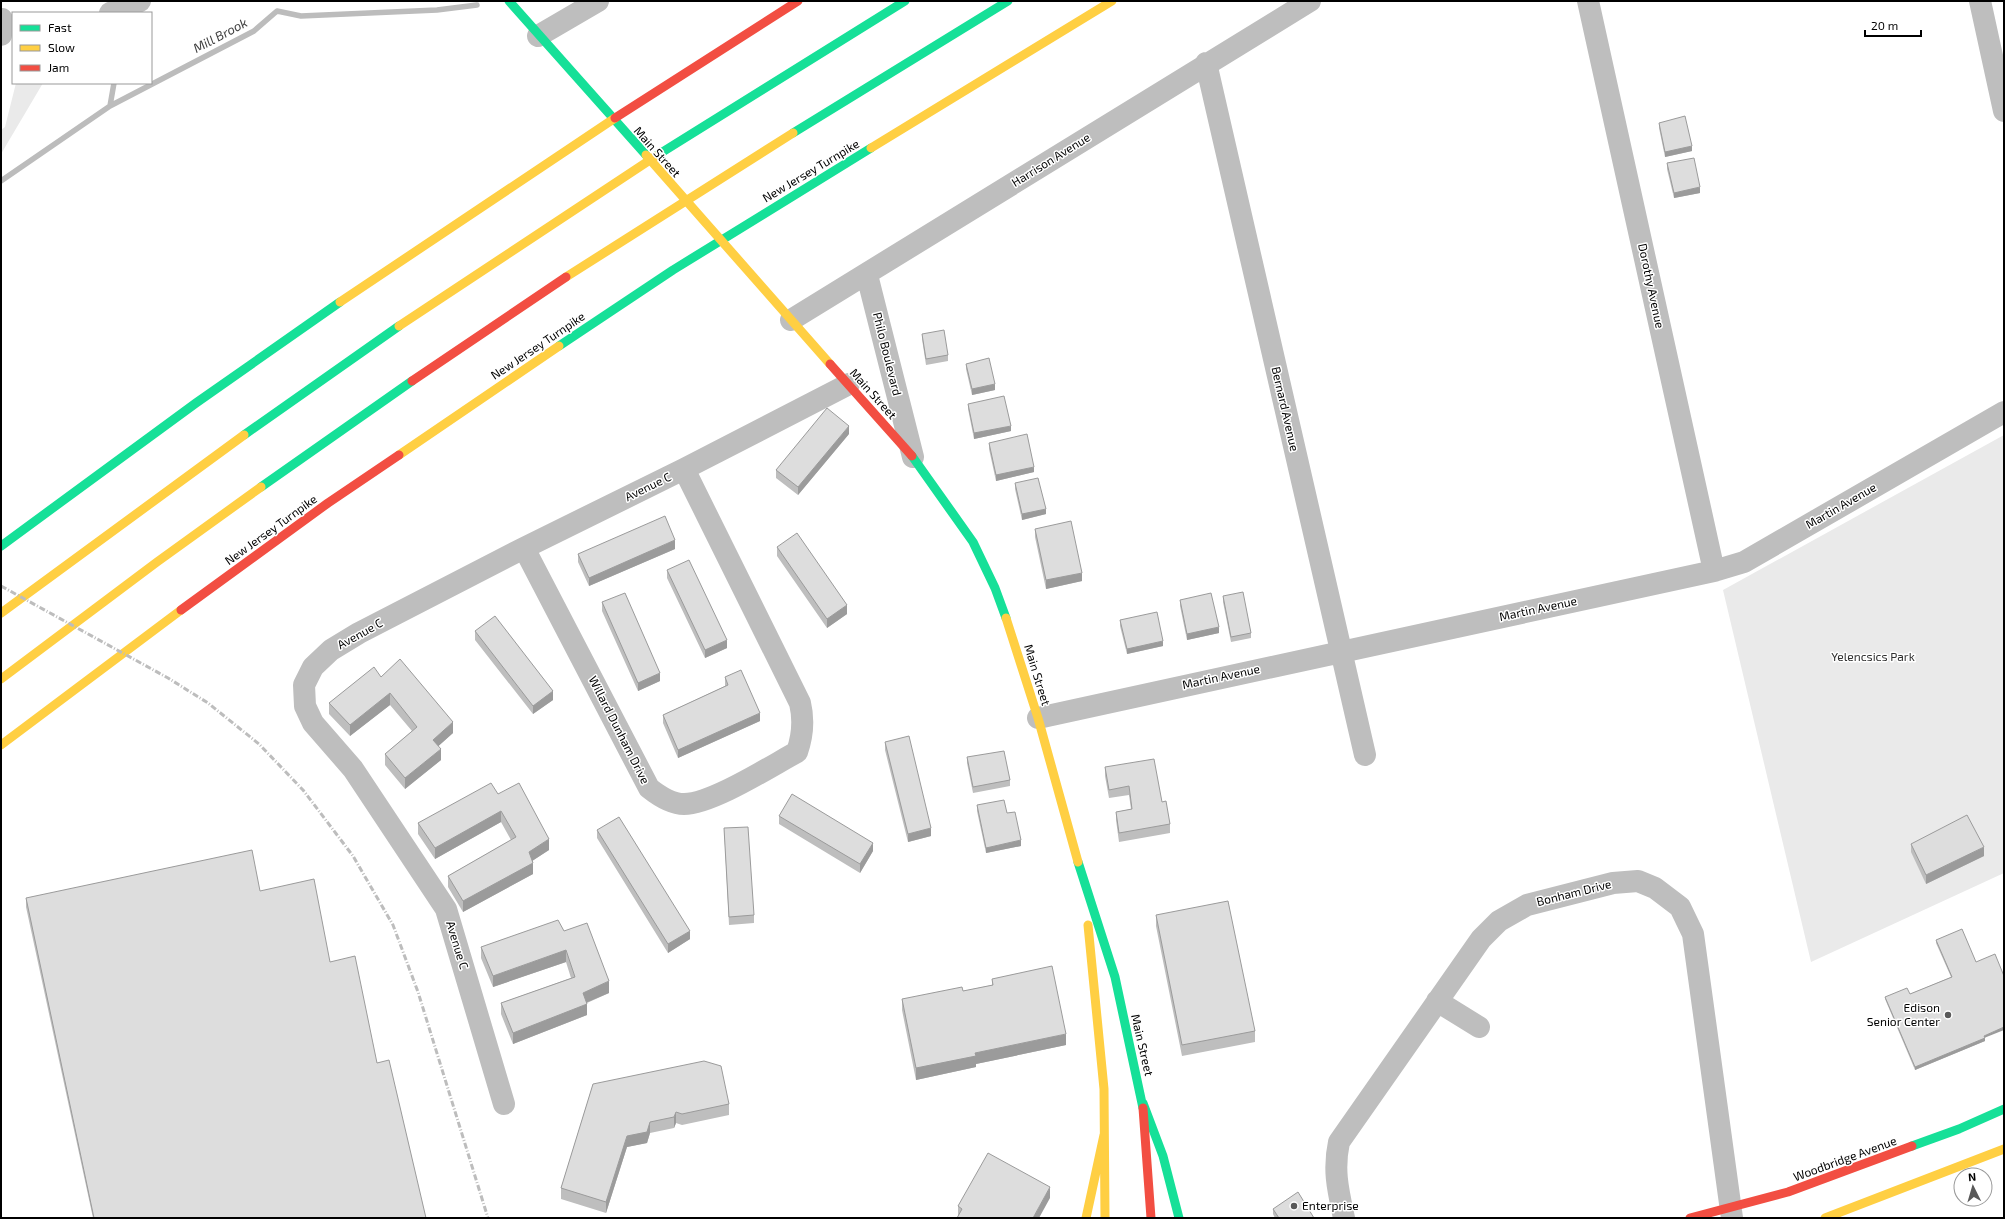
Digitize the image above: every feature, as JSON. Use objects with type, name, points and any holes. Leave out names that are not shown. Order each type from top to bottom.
[{"type":"main road","name":"Main Street","points":[[509,1],[538,36],[913,457],[946,502],[976,548],[995,588],[1008,624],[1038,718],[1084,882],[1115,976],[1143,1103],[1151,1218]]},
{"type":"main road","points":[[1,546],[206,395],[375,277],[658,90],[798,1]]},
{"type":"main road","points":[[1,613],[73,558],[234,442],[412,317],[603,190],[906,1]]},
{"type":"main road","points":[[1,679],[122,587],[277,475],[444,360],[638,230],[1008,1]]},
{"type":"main road","name":"New Jersey Turnpike","points":[[1,745],[71,691],[328,503],[673,270],[1112,1]]},
{"type":"main road","name":"Main Street","points":[[1084,882],[1104,1089],[1105,1218]]},
{"type":"main road","points":[[1143,1103],[1163,1156],[1179,1218]]},
{"type":"main road","name":"Woodbridge Avenue","points":[[1690,1218],[1731,1212],[1959,1129],[2004,1109]]},
{"type":"main road","points":[[1086,1218],[1104,1135]]},
{"type":"main road","points":[[1825,1218],[2004,1149]]},
{"type":"street","points":[[112,12],[140,1]]},
{"type":"street","points":[[538,36],[598,1]]},
{"type":"street","name":"Harrison Avenue","points":[[791,320],[867,275],[1206,63],[1310,1]]},
{"type":"street","name":"Dorothy Avenue","points":[[1588,1],[1714,571]]},
{"type":"street","points":[[1980,1],[2004,111]]},
{"type":"street","name":"Bernard Avenue","points":[[1206,63],[1365,755]]},
{"type":"street","name":"Philo Boulevard","points":[[867,275],[913,457]]},
{"type":"street","name":"Avenue C","points":[[504,1104],[446,909],[353,769],[313,723],[305,706],[304,685],[313,667],[331,650],[358,634],[524,548],[684,469],[849,384]]},
{"type":"street","name":"Martin Avenue","points":[[1038,718],[1340,651],[1714,571],[1744,562],[2004,412]]},
{"type":"street","name":"Willard Dunham Drive","points":[[524,548],[649,788],[664,800],[684,804],[707,800],[797,752],[802,739],[803,715],[800,703],[684,469]]},
{"type":"street","name":"Bonham Drive","points":[[1344,1218],[1335,1176],[1335,1160],[1338,1142],[1481,939],[1499,921],[1527,905],[1613,883],[1638,881],[1655,888],[1680,908],[1693,934],[1731,1212]]},
{"type":"street","points":[[1437,1001],[1479,1027]]},
{"type":"green space","points":[[16,84],[42,84],[1,154],[1,130],[5,127]]},
{"type":"green space","name":"Yelencsics Park","points":[[2004,435],[2004,873],[1811,962],[1723,590]]},
{"type":"building","points":[[1685,116],[1692,146],[1665,152],[1659,123]]},
{"type":"building","points":[[1694,158],[1700,187],[1674,193],[1667,163]]},
{"type":"building","points":[[944,330],[948,355],[926,359],[922,334]]},
{"type":"building","points":[[989,358],[995,384],[972,389],[966,364]]},
{"type":"building","points":[[1004,396],[1011,426],[974,433],[968,404]]},
{"type":"building","points":[[827,408],[849,426],[798,487],[776,470]]},
{"type":"building","points":[[1027,434],[1034,467],[996,475],[989,443]]},
{"type":"building","points":[[1038,478],[1046,509],[1022,514],[1015,483]]},
{"type":"building","points":[[665,516],[675,540],[589,578],[578,554]]},
{"type":"building","points":[[1071,521],[1082,573],[1046,580],[1035,529]]},
{"type":"building","points":[[797,533],[847,605],[827,619],[777,547]]},
{"type":"building","points":[[689,560],[727,640],[705,650],[667,570]]},
{"type":"building","points":[[1243,592],[1251,633],[1231,637],[1223,596]]},
{"type":"building","points":[[625,593],[660,673],[638,683],[602,602]]},
{"type":"building","points":[[1211,593],[1219,627],[1187,634],[1180,600]]},
{"type":"building","points":[[1157,612],[1163,641],[1127,649],[1120,620]]},
{"type":"building","points":[[495,616],[553,691],[533,706],[475,631]]},
{"type":"building","points":[[400,659],[453,722],[433,740],[441,749],[405,778],[385,754],[417,727],[390,693],[350,725],[329,703],[374,667],[381,677]]},
{"type":"building","points":[[741,670],[760,713],[678,750],[663,715],[728,685],[725,677]]},
{"type":"building","points":[[909,736],[931,828],[908,834],[885,742]]},
{"type":"building","points":[[1004,751],[1010,780],[973,787],[967,757]]},
{"type":"building","points":[[1154,759],[1162,802],[1166,801],[1170,824],[1119,833],[1116,812],[1132,809],[1129,786],[1109,790],[1105,767]]},
{"type":"building","points":[[491,783],[498,794],[519,783],[549,839],[529,852],[533,863],[463,901],[448,876],[516,837],[501,811],[435,848],[418,823]]},
{"type":"building","points":[[792,794],[873,843],[860,864],[779,816]]},
{"type":"building","points":[[1004,800],[1007,813],[1015,812],[1021,840],[986,848],[977,805]]},
{"type":"building","points":[[1967,815],[1984,847],[1926,875],[1911,844]]},
{"type":"building","points":[[619,817],[690,931],[668,944],[597,830]]},
{"type":"building","points":[[748,827],[754,915],[729,917],[724,828]]},
{"type":"building","points":[[252,850],[260,891],[314,879],[330,962],[355,956],[377,1063],[389,1060],[426,1218],[94,1218],[26,898]]},
{"type":"building","points":[[1228,901],[1255,1031],[1182,1045],[1156,915]]},
{"type":"building","points":[[558,920],[564,931],[587,923],[609,981],[583,993],[587,1004],[513,1033],[501,1003],[575,977],[566,950],[493,976],[481,947]]},
{"type":"building","name":"Edison Senior Center","points":[[1962,929],[1976,962],[1995,954],[2004,976],[2004,1027],[1984,1036],[1985,1038],[1915,1067],[1885,997],[1907,988],[1910,994],[1952,977],[1936,940]]},
{"type":"building","points":[[1052,966],[1066,1034],[975,1053],[976,1056],[916,1068],[902,999],[962,987],[963,991],[993,985],[992,979]]},
{"type":"building","points":[[704,1061],[721,1066],[729,1104],[682,1114],[676,1112],[674,1117],[650,1122],[647,1132],[627,1136],[606,1202],[561,1188],[593,1084]]},
{"type":"building","points":[[988,1153],[1050,1187],[1033,1218],[957,1218],[962,1209],[958,1206]]},
{"type":"building","name":"Enterprise","points":[[1298,1192],[1314,1218],[1279,1218],[1273,1209]]},
{"type":"waterway","name":"Mill Brook","points":[[1,181],[110,106],[254,31],[277,11],[301,16],[437,10],[477,5]]},
{"type":"waterway","points":[[110,106],[114,84]]},
{"type":"railway","points":[[1,586],[168,678],[208,703],[259,744],[303,790],[353,856],[393,925],[418,992],[488,1218]]},
{"type":"traffic: fast","points":[[509,1],[646,155]]},
{"type":"traffic: fast","points":[[656,156],[905,1]]},
{"type":"traffic: fast","points":[[793,133],[1008,1]]},
{"type":"traffic: fast","points":[[559,346],[673,270],[871,148]]},
{"type":"traffic: fast","points":[[1,546],[196,403],[340,302]]},
{"type":"traffic: fast","points":[[244,435],[399,326]]},
{"type":"traffic: fast","points":[[261,487],[412,381]]},
{"type":"traffic: fast","points":[[912,456],[973,542],[995,588],[1006,618]]},
{"type":"traffic: fast","points":[[1078,862],[1115,977],[1143,1108]]},
{"type":"traffic: fast","points":[[1143,1103],[1163,1156],[1179,1218]]},
{"type":"traffic: fast","points":[[1912,1146],[1959,1129],[2004,1109]]},
{"type":"traffic: slow","points":[[871,148],[1112,1]]},
{"type":"traffic: slow","points":[[340,302],[615,118]]},
{"type":"traffic: slow","points":[[566,277],[793,133]]},
{"type":"traffic: slow","points":[[646,155],[830,364]]},
{"type":"traffic: slow","points":[[399,326],[656,156]]},
{"type":"traffic: slow","points":[[399,455],[559,346]]},
{"type":"traffic: slow","points":[[1,613],[244,435]]},
{"type":"traffic: slow","points":[[1,679],[157,562],[261,487]]},
{"type":"traffic: slow","points":[[1,745],[181,610]]},
{"type":"traffic: slow","points":[[1006,618],[1038,718],[1078,862]]},
{"type":"traffic: slow","points":[[1088,925],[1104,1089],[1105,1218]]},
{"type":"traffic: slow","points":[[1086,1218],[1104,1135]]},
{"type":"traffic: slow","points":[[1825,1218],[2004,1149]]},
{"type":"traffic: jam","points":[[615,118],[798,1]]},
{"type":"traffic: jam","points":[[412,381],[566,277]]},
{"type":"traffic: jam","points":[[830,364],[912,456]]},
{"type":"traffic: jam","points":[[181,610],[328,503],[399,455]]},
{"type":"traffic: jam","points":[[1143,1108],[1151,1218]]},
{"type":"traffic: jam","points":[[1690,1218],[1788,1192],[1912,1146]]},
{"type":"place","name":"Edison Senior Center","points":[[1948,1015]]},
{"type":"place","name":"Enterprise","points":[[1294,1206]]}]
